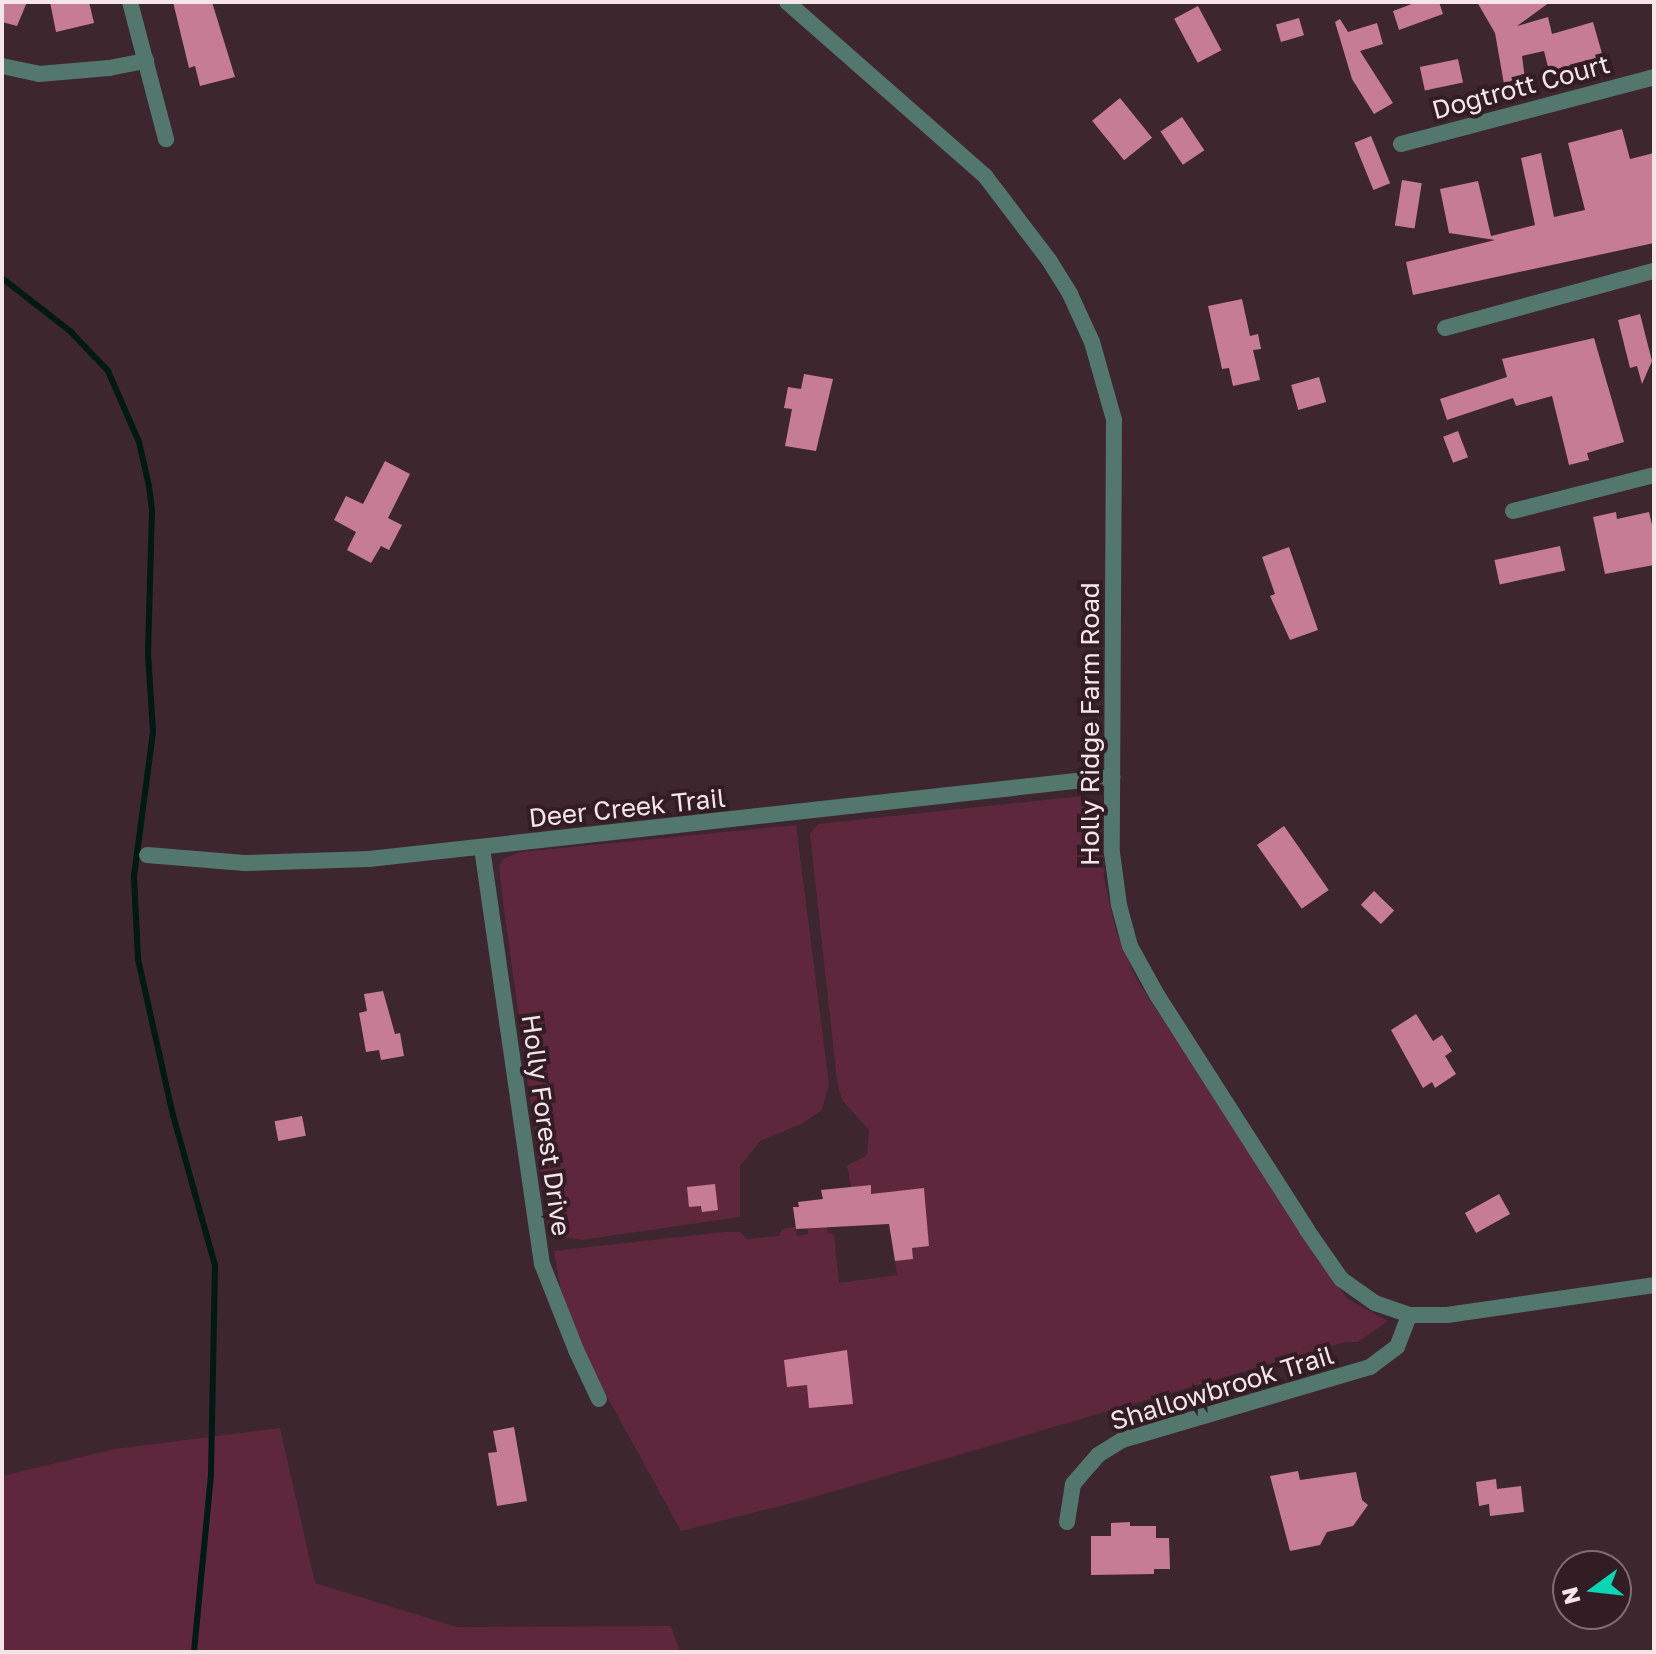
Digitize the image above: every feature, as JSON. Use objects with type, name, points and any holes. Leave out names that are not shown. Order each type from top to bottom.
[{"type":"street","points":[[130,2],[166,139]]},
{"type":"street","name":"Holly Ridge Farm Road","points":[[787,2],[985,176],[1046,256],[1070,294],[1092,342],[1114,420],[1112,853],[1119,905],[1130,946],[1157,995],[1341,1279],[1375,1303],[1409,1315],[1447,1315],[1654,1285]]},
{"type":"street","points":[[2,66],[39,74],[109,68],[146,61]]},
{"type":"street","name":"Dogtrott Court","points":[[1401,144],[1654,77]]},
{"type":"street","points":[[1445,328],[1654,271]]},
{"type":"street","points":[[1513,511],[1654,475]]},
{"type":"street","name":"Deer Creek Trail","points":[[147,855],[245,863],[369,859],[1112,777]]},
{"type":"street","name":"Holly Forest Drive","points":[[482,848],[542,1264],[599,1399]]},
{"type":"street","name":"Shallowbrook Trail","points":[[1067,1522],[1073,1484],[1083,1468],[1110,1447],[1122,1440],[1370,1367],[1397,1347],[1409,1315]]},
{"type":"shaded area","points":[[1083,796],[1095,804],[1101,818],[1104,879],[1116,931],[1136,978],[1321,1264],[1348,1299],[1388,1321],[1358,1342],[1345,1342],[800,1501],[681,1531],[604,1391],[564,1309],[554,1251],[724,1232],[740,1232],[747,1239],[779,1236],[782,1229],[795,1227],[797,1236],[808,1234],[807,1226],[827,1224],[828,1233],[834,1235],[839,1283],[897,1275],[895,1261],[912,1248],[929,1246],[922,1218],[927,1217],[924,1189],[887,1192],[872,1199],[870,1185],[851,1187],[847,1166],[867,1155],[869,1130],[842,1100],[837,1081],[810,834],[818,824]]},
{"type":"shaded area","points":[[796,825],[829,1084],[822,1110],[801,1124],[760,1141],[740,1166],[740,1217],[581,1240],[552,1235],[548,1227],[504,909],[499,866],[503,859],[521,852]]},
{"type":"shaded area","points":[[280,1428],[315,1583],[457,1627],[671,1626],[680,1652],[2,1652],[2,1476],[115,1449]]},
{"type":"building","points":[[2,2],[27,2],[17,26],[2,22]]},
{"type":"building","points":[[50,2],[89,2],[94,23],[56,32]]},
{"type":"building","points":[[173,2],[212,2],[235,77],[200,86],[195,66],[189,68]]},
{"type":"building","points":[[1417,2],[1439,2],[1443,14],[1399,30],[1393,11]]},
{"type":"building","points":[[1477,2],[1550,2],[1517,26],[1548,17],[1552,34],[1593,22],[1603,57],[1549,71],[1544,51],[1522,56],[1525,79],[1504,84],[1495,33]]},
{"type":"building","points":[[1198,6],[1221,50],[1198,63],[1174,19]]},
{"type":"building","points":[[1299,18],[1304,35],[1281,42],[1276,25]]},
{"type":"building","points":[[1340,19],[1348,32],[1377,23],[1383,44],[1360,51],[1393,103],[1374,114],[1352,79],[1335,22]]},
{"type":"building","points":[[1458,59],[1463,82],[1425,91],[1420,67]]},
{"type":"building","points":[[1120,98],[1152,138],[1124,160],[1092,121]]},
{"type":"building","points":[[1182,117],[1204,150],[1183,165],[1160,132]]},
{"type":"building","points":[[1622,129],[1630,159],[1654,153],[1654,243],[1413,295],[1406,262],[1495,240],[1449,233],[1440,189],[1478,181],[1491,236],[1535,225],[1521,158],[1541,153],[1554,217],[1585,210],[1568,143]]},
{"type":"building","points":[[1371,136],[1390,183],[1373,190],[1354,143]]},
{"type":"building","points":[[1402,180],[1422,183],[1415,229],[1395,225]]},
{"type":"building","points":[[1242,299],[1250,336],[1258,334],[1261,349],[1253,350],[1260,380],[1233,386],[1229,368],[1222,369],[1208,306]]},
{"type":"building","points":[[1640,314],[1652,361],[1642,384],[1637,366],[1630,368],[1618,320]]},
{"type":"building","points":[[1594,338],[1624,442],[1587,453],[1589,460],[1569,465],[1552,396],[1516,406],[1513,398],[1447,420],[1440,399],[1507,377],[1502,359]]},
{"type":"building","points":[[804,374],[833,379],[816,451],[785,446],[792,409],[784,408],[788,387],[801,389]]},
{"type":"building","points":[[1319,377],[1326,402],[1298,410],[1291,385]]},
{"type":"building","points":[[1458,431],[1468,457],[1453,463],[1443,437]]},
{"type":"building","points":[[385,461],[410,474],[388,518],[402,525],[389,550],[381,546],[371,563],[347,550],[356,532],[334,520],[346,496],[363,504]]},
{"type":"building","points":[[1616,512],[1617,519],[1649,512],[1654,533],[1654,565],[1605,574],[1593,517]]},
{"type":"building","points":[[1560,546],[1565,570],[1500,584],[1494,560]]},
{"type":"building","points":[[1289,547],[1318,630],[1290,640],[1270,596],[1275,594],[1262,557]]},
{"type":"building","points":[[1284,826],[1329,890],[1302,909],[1257,845]]},
{"type":"building","points":[[1374,891],[1394,910],[1381,924],[1361,905]]},
{"type":"building","points":[[383,991],[395,1034],[400,1033],[404,1056],[381,1060],[379,1050],[366,1052],[359,1013],[367,1011],[364,994]]},
{"type":"building","points":[[1416,1014],[1433,1041],[1442,1035],[1452,1051],[1445,1056],[1456,1074],[1435,1088],[1432,1082],[1423,1088],[1391,1030]]},
{"type":"building","points":[[302,1116],[306,1136],[278,1141],[275,1121]]},
{"type":"building","points":[[715,1184],[718,1210],[702,1212],[701,1206],[689,1207],[687,1187]]},
{"type":"building","points":[[871,1185],[871,1194],[924,1188],[929,1246],[912,1248],[913,1259],[895,1261],[889,1224],[796,1229],[793,1207],[799,1207],[798,1202],[823,1199],[821,1190]]},
{"type":"building","points":[[1499,1194],[1510,1214],[1476,1233],[1465,1213]]},
{"type":"building","points":[[847,1350],[853,1404],[809,1408],[807,1385],[787,1387],[784,1360]]},
{"type":"building","points":[[514,1427],[527,1501],[497,1506],[488,1453],[497,1452],[493,1431]]},
{"type":"building","points":[[1298,1471],[1300,1480],[1356,1472],[1362,1500],[1368,1505],[1353,1526],[1327,1532],[1320,1545],[1290,1551],[1270,1476]]},
{"type":"building","points":[[1496,1479],[1497,1489],[1521,1486],[1524,1512],[1490,1516],[1489,1504],[1479,1506],[1476,1482]]},
{"type":"building","points":[[1130,1522],[1130,1526],[1156,1526],[1156,1538],[1169,1538],[1170,1569],[1154,1569],[1154,1574],[1091,1575],[1091,1536],[1111,1536],[1111,1523]]},
{"type":"waterway","points":[[2,278],[71,332],[108,371],[139,442],[149,486],[152,510],[148,654],[153,732],[134,877],[138,959],[173,1115],[215,1265],[211,1475],[194,1652]]}]
